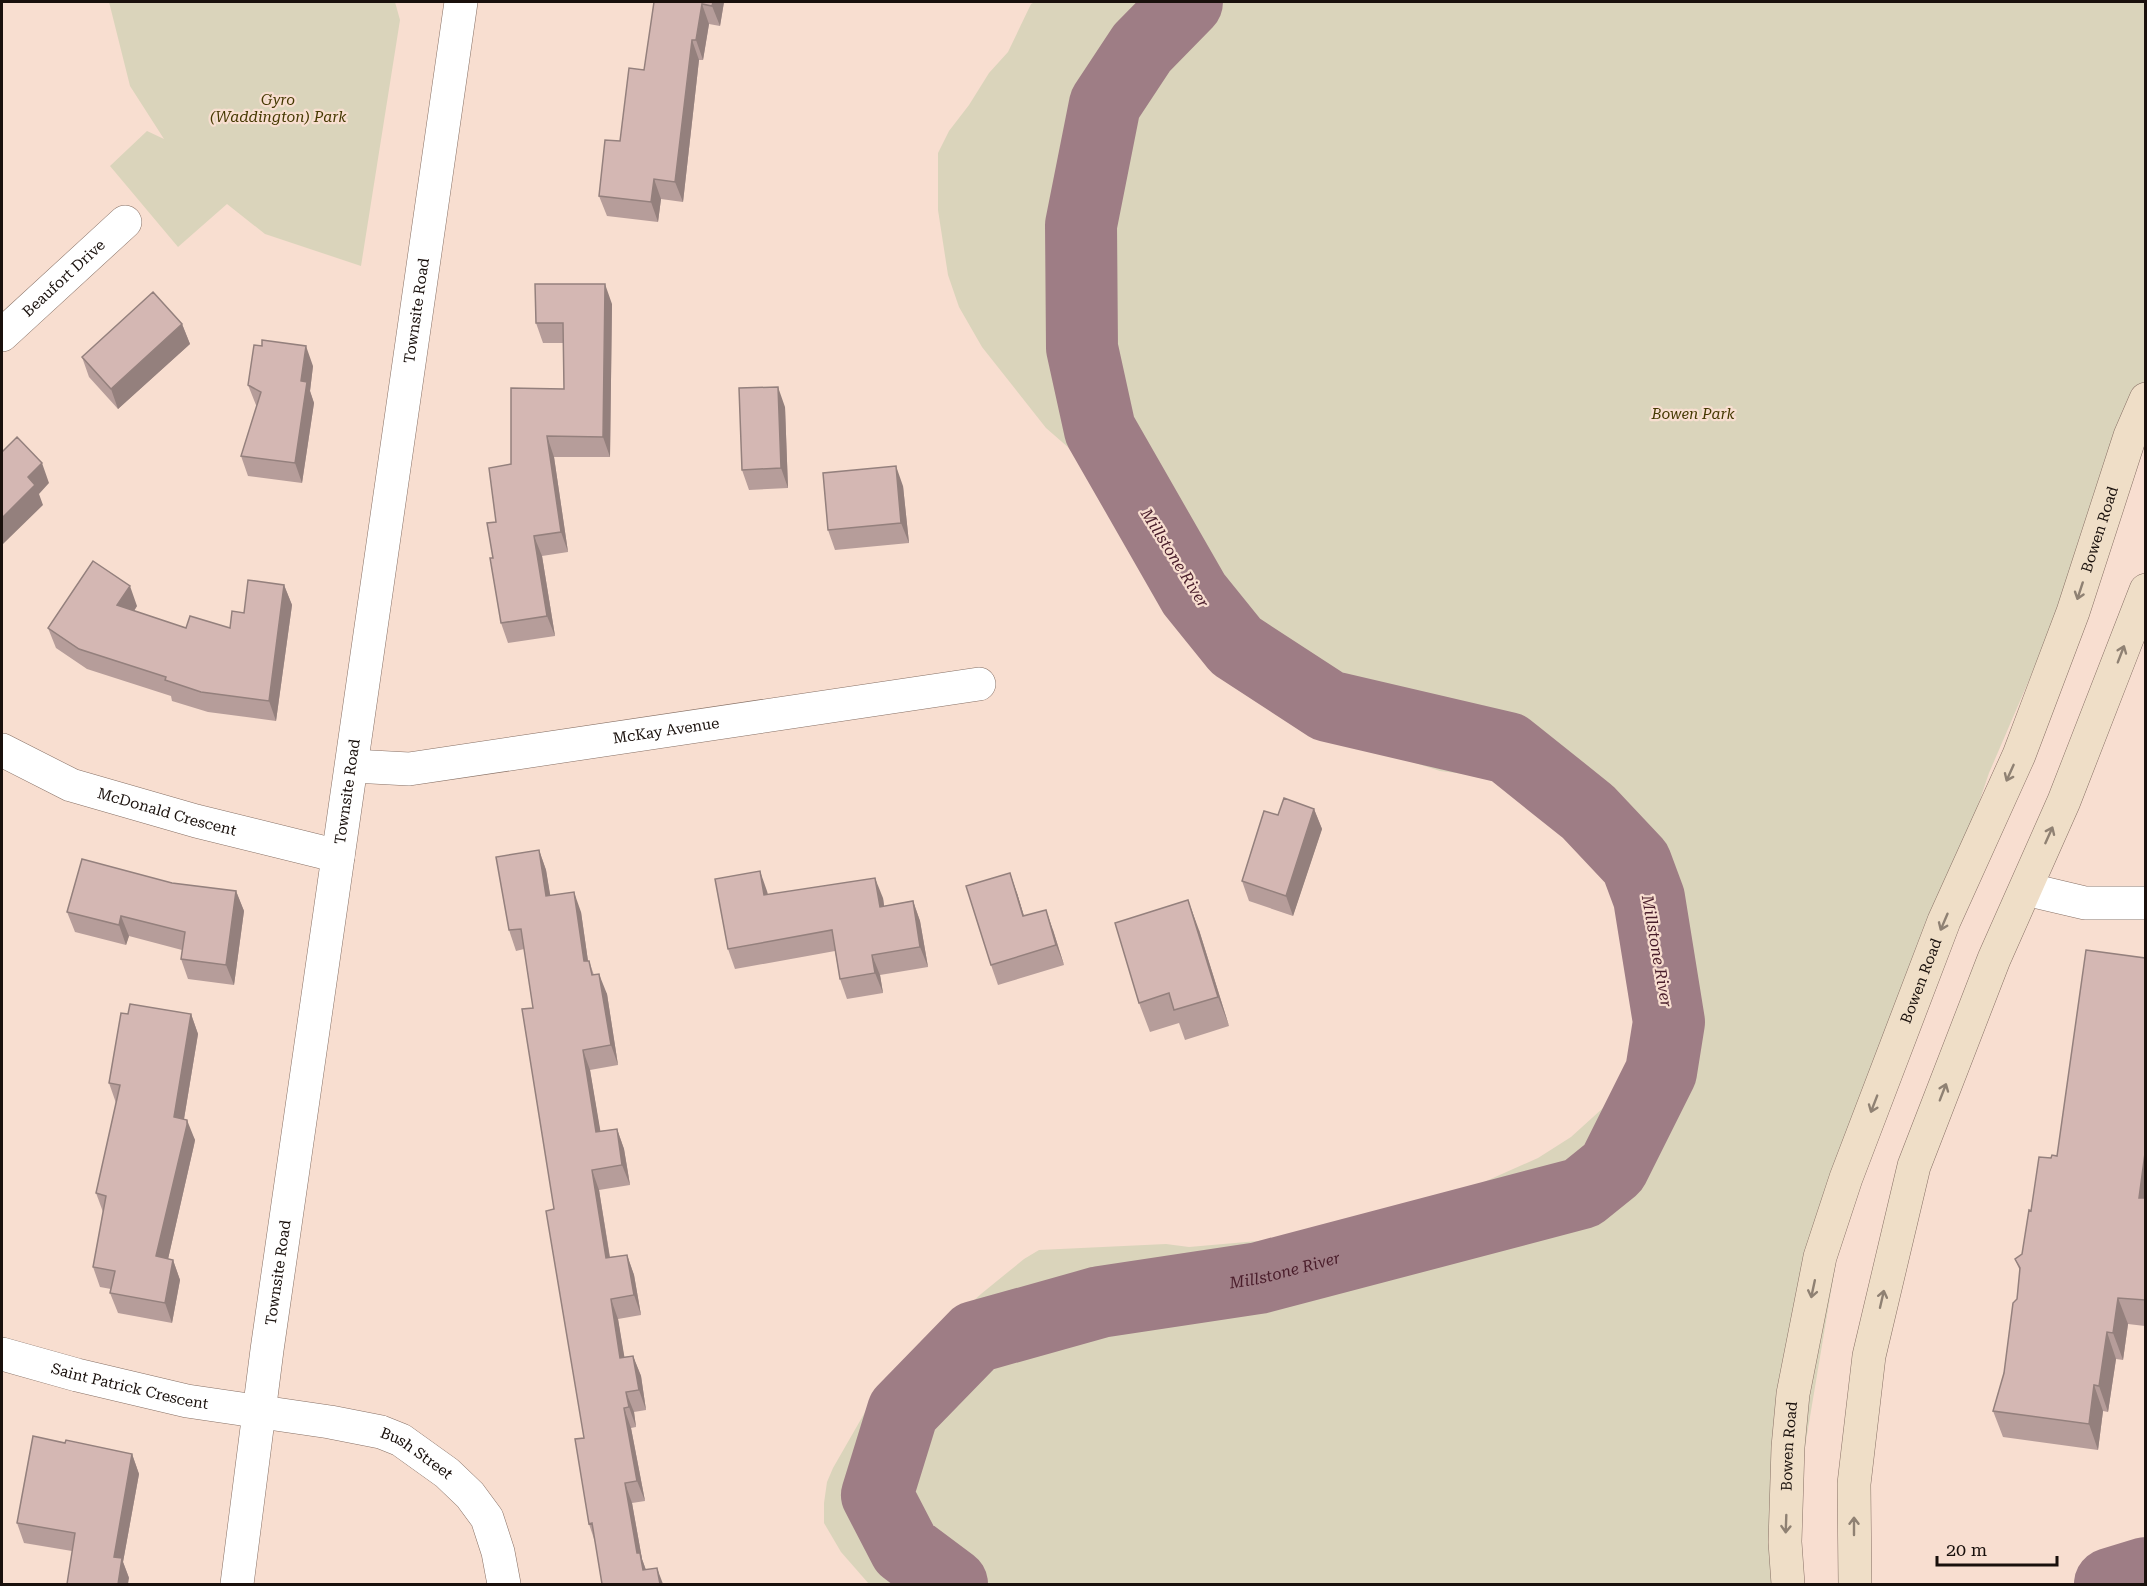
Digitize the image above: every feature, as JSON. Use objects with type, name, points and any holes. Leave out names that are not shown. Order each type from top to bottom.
[{"type":"main road","name":"Bowen Road","points":[[1788,1584],[1785,1542],[1787,1470],[1793,1394],[1820,1257],[1846,1178],[1944,921],[2019,755],[2073,612],[2130,436],[2145,399]]},
{"type":"main road","points":[[1855,1584],[1854,1484],[1869,1356],[1914,1166],[1994,959],[2064,801],[2145,590]]},
{"type":"street","name":"Townsite Road","points":[[237,1584],[259,1412],[338,856],[353,766],[436,163],[461,2]]},
{"type":"street","name":"Beaufort Drive","points":[[2,335],[125,222]]},
{"type":"street","name":"McKay Avenue","points":[[353,766],[409,769],[979,684]]},
{"type":"street","name":"McDonald Crescent","points":[[2,750],[71,785],[196,821],[338,856]]},
{"type":"street","points":[[2026,889],[2085,903],[2145,903]]},
{"type":"street","name":"Saint Patrick Crescent","points":[[2,1354],[77,1375],[187,1401],[259,1412]]},
{"type":"street","name":"Bush Street","points":[[259,1412],[381,1432],[401,1440],[416,1450],[447,1473],[471,1495],[487,1518],[498,1552],[504,1584]]},
{"type":"green space","name":"Gyro (Waddington) Park","points":[[109,2],[395,2],[400,20],[361,266],[265,234],[227,204],[178,247],[110,166],[147,131],[164,139],[130,86]]},
{"type":"green space","name":"Bowen Park","points":[[1035,2],[2145,2],[2145,411],[1989,773],[1849,1184],[1782,1584],[869,1584],[841,1552],[824,1523],[827,1482],[872,1400],[902,1367],[981,1294],[1024,1259],[1039,1250],[1166,1244],[1189,1247],[1291,1238],[1359,1225],[1394,1211],[1425,1205],[1475,1186],[1538,1158],[1571,1137],[1603,1108],[1626,1077],[1648,1033],[1656,984],[1653,893],[1646,876],[1630,856],[1611,846],[1578,820],[1534,794],[1506,784],[1440,771],[1406,760],[1357,733],[1337,714],[1242,641],[1221,619],[1142,518],[1085,462],[1046,428],[982,347],[959,307],[948,275],[938,210],[938,153],[949,131],[989,73],[1008,52],[1031,4]]},
{"type":"building","points":[[654,2],[713,2],[712,6],[702,4],[696,40],[692,40],[675,182],[654,179],[651,202],[599,196],[605,140],[620,141],[629,68],[644,70]]},
{"type":"building","points":[[535,284],[605,284],[603,437],[547,436],[561,532],[534,536],[547,616],[501,623],[490,558],[493,558],[487,523],[496,522],[489,468],[511,464],[511,388],[564,389],[563,323],[536,323]]},
{"type":"building","points":[[153,292],[182,324],[111,389],[82,357]]},
{"type":"building","points":[[262,340],[306,346],[301,381],[307,382],[295,463],[241,456],[261,392],[248,385],[254,345],[262,346]]},
{"type":"building","points":[[778,387],[781,468],[742,470],[739,388]]},
{"type":"building","points":[[17,437],[42,463],[28,477],[35,485],[2,518],[2,452]]},
{"type":"building","points":[[896,466],[901,523],[828,530],[823,473]]},
{"type":"building","points":[[93,561],[130,586],[117,605],[186,628],[190,616],[230,628],[232,611],[244,613],[248,580],[284,585],[269,701],[201,692],[165,680],[166,677],[79,649],[48,628]]},
{"type":"building","points":[[1284,798],[1314,809],[1286,896],[1242,881],[1264,811],[1278,815]]},
{"type":"building","points":[[539,850],[546,896],[574,892],[584,961],[589,961],[592,975],[599,974],[611,1045],[583,1050],[596,1132],[617,1129],[622,1165],[592,1170],[606,1258],[627,1255],[634,1295],[611,1299],[620,1358],[633,1356],[639,1390],[626,1392],[629,1407],[624,1408],[637,1481],[625,1483],[637,1553],[640,1553],[643,1570],[657,1568],[660,1584],[602,1584],[592,1523],[589,1524],[575,1439],[584,1438],[546,1211],[554,1209],[522,1009],[533,1008],[521,929],[509,930],[496,857]]},
{"type":"building","points":[[82,859],[172,883],[236,891],[226,965],[181,959],[185,932],[121,916],[119,925],[67,912]]},
{"type":"building","points":[[760,871],[764,895],[875,878],[880,907],[913,901],[920,947],[872,955],[875,973],[840,979],[832,930],[728,949],[715,879]]},
{"type":"building","points":[[1010,873],[1023,916],[1046,910],[1056,945],[991,965],[966,886]]},
{"type":"building","points":[[1188,900],[1218,997],[1174,1010],[1169,993],[1139,1003],[1115,923]]},
{"type":"building","points":[[2086,950],[2145,958],[2145,1153],[2139,1198],[2145,1198],[2145,1300],[2118,1298],[2113,1333],[2107,1332],[2099,1386],[2094,1385],[2089,1424],[1993,1411],[2004,1373],[2013,1303],[2017,1299],[2020,1268],[2015,1259],[2022,1254],[2039,1157],[2057,1156]]},
{"type":"building","points":[[130,1004],[191,1014],[174,1117],[187,1120],[187,1125],[156,1256],[173,1260],[165,1303],[110,1293],[115,1271],[93,1267],[106,1196],[96,1193],[120,1085],[109,1083],[121,1013],[128,1014]]},
{"type":"building","points":[[33,1436],[65,1443],[66,1440],[132,1454],[114,1557],[122,1558],[118,1584],[67,1584],[75,1533],[17,1523]]},
{"type":"waterway","name":"Millstone River","points":[[952,1584],[905,1549],[877,1495],[903,1411],[975,1337],[1100,1302],[1259,1278],[1582,1193],[1613,1168],[1661,1072],[1669,1022],[1649,898],[1636,863],[1588,812],[1508,748],[1328,706],[1236,646],[1194,594],[1100,430],[1082,348],[1081,225],[1105,104],[1142,48],[1187,2]]},
{"type":"waterway","name":"Millstone River","points":[[2110,1584],[2146,1573]]}]
